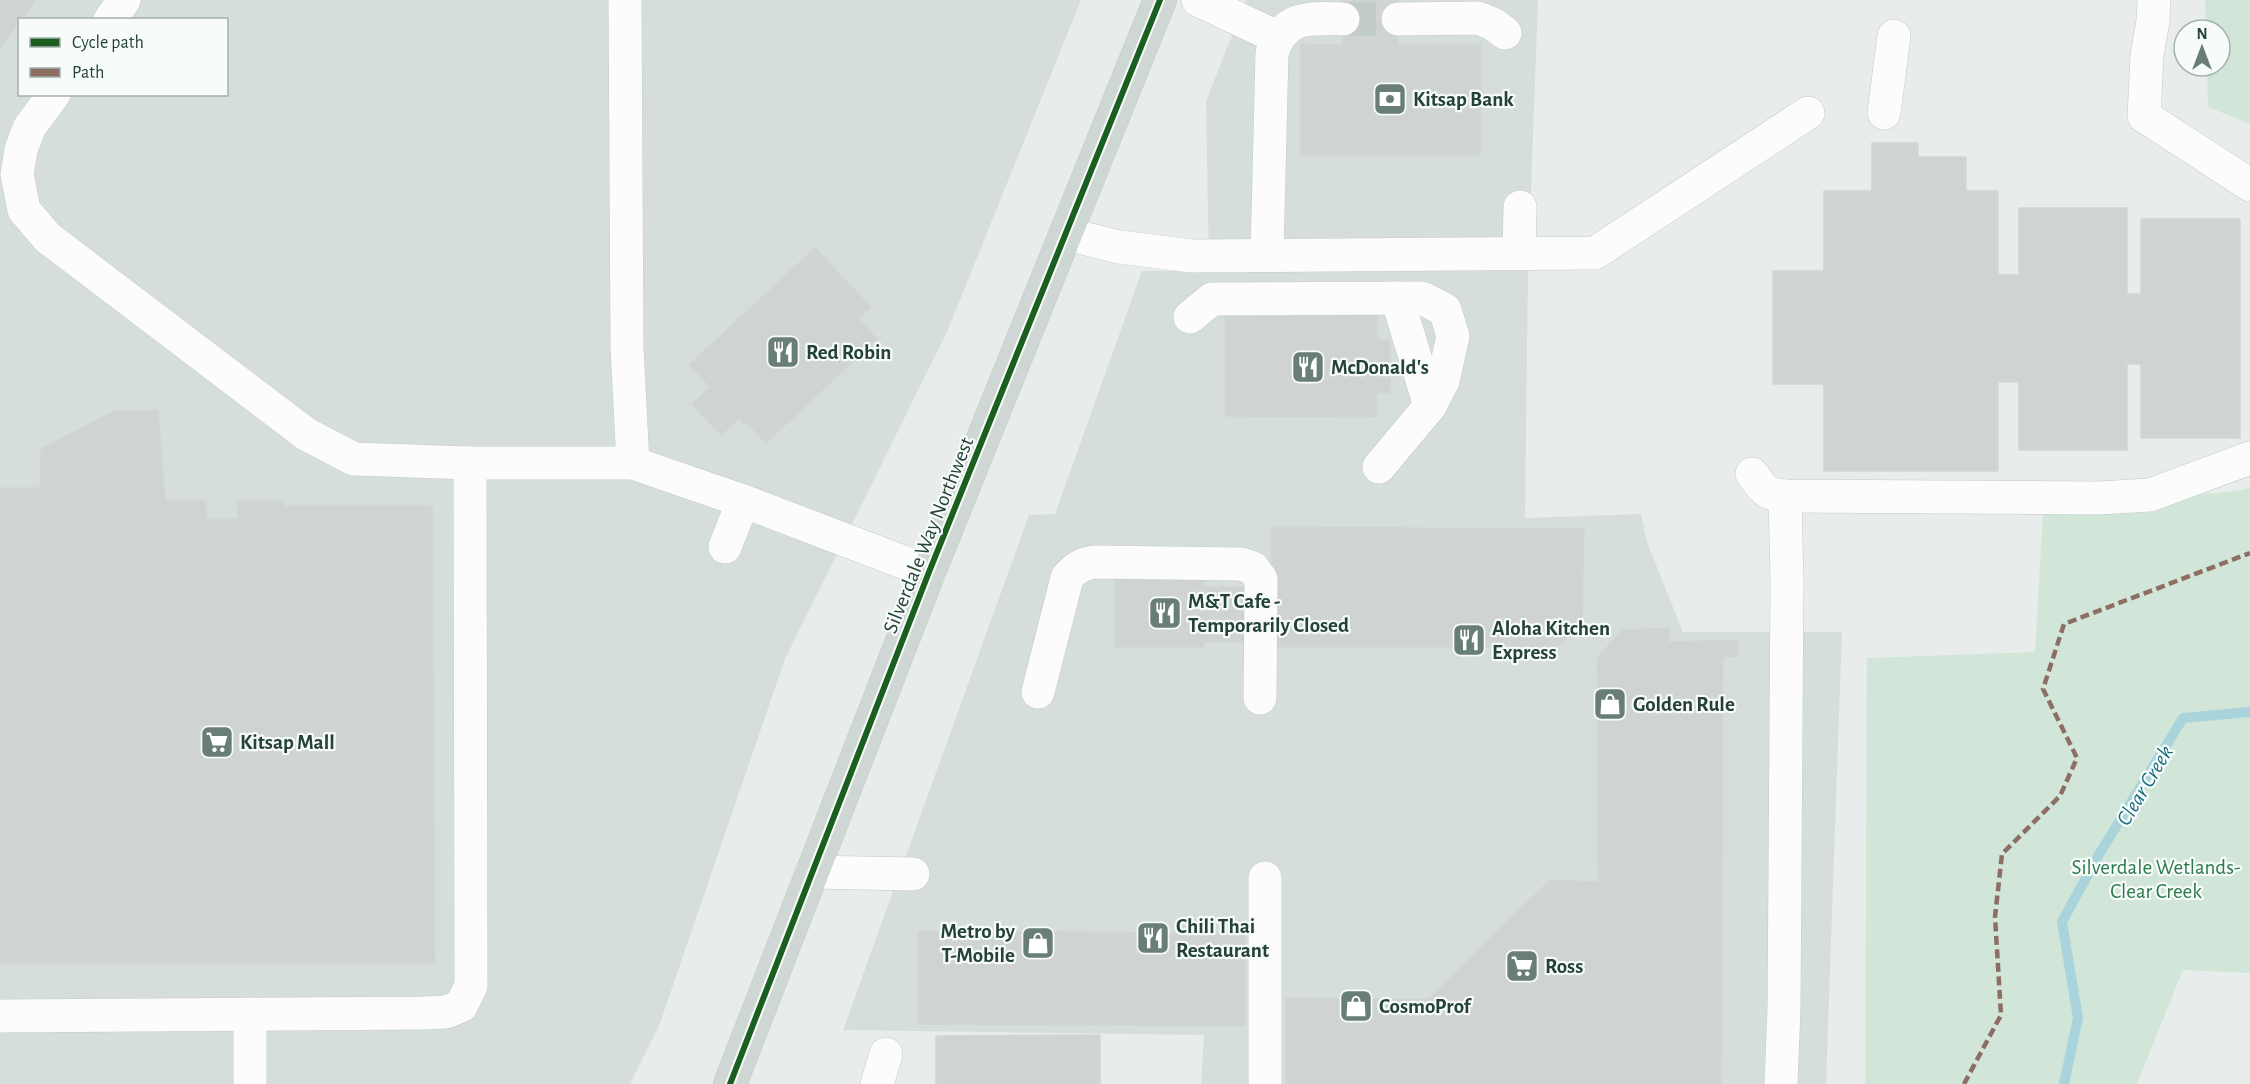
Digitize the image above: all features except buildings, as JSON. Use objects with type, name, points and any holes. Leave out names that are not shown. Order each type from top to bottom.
[{"type":"main road","name":"Silverdale Way Northwest","points":[[730,1084],[929,572],[1160,0]]},
{"type":"lane","points":[[111,18],[124,0]]},
{"type":"lane","points":[[625,0],[627,348],[633,463]]},
{"type":"lane","points":[[1198,0],[1277,37]]},
{"type":"lane","points":[[2154,0],[2147,55],[2144,116],[2250,185]]},
{"type":"lane","points":[[1267,255],[1272,52],[1277,37],[1291,24],[1310,18],[1343,19]]},
{"type":"lane","points":[[1398,19],[1478,18],[1493,24],[1505,33]]},
{"type":"lane","points":[[1884,113],[1894,36]]},
{"type":"lane","points":[[53,96],[29,128],[21,150],[16,174],[24,210],[48,238],[306,434],[354,459],[470,463],[633,463],[743,501],[929,572]]},
{"type":"lane","points":[[1067,234],[1119,247],[1192,256],[1595,253],[1808,113]]},
{"type":"lane","points":[[1519,254],[1520,207]]},
{"type":"lane","points":[[1190,317],[1212,299],[1422,298],[1445,310],[1453,336],[1443,381],[1430,405],[1379,467]]},
{"type":"lane","points":[[1752,474],[1771,495],[1785,496],[2098,498],[2150,495],[2250,458]]},
{"type":"lane","points":[[0,1016],[446,1012],[461,1006],[471,986],[470,463]]},
{"type":"lane","points":[[1781,1084],[1785,961],[1787,593],[1785,496]]},
{"type":"lane","points":[[726,547],[743,501]]},
{"type":"lane","points":[[1038,692],[1067,578],[1085,563],[1241,564],[1253,568],[1261,579],[1260,698]]},
{"type":"lane","points":[[812,872],[913,874]]},
{"type":"lane","points":[[1265,878],[1265,1084]]},
{"type":"lane","points":[[250,1014],[250,1084]]},
{"type":"shaded area","points":[[0,0],[1081,0],[947,332],[785,659],[659,1026],[630,1084],[0,1084]]},
{"type":"shaded area","points":[[1246,0],[1538,0],[1528,272],[1525,518],[1641,514],[1647,542],[1683,632],[1842,632],[1826,1084],[1201,1084],[1204,1035],[843,1030],[1029,515],[1055,514],[1142,271],[1209,271],[1206,101]]},
{"type":"green space","points":[[2205,0],[2250,0],[2250,124],[2208,107],[2207,78],[2232,78],[2232,18],[2206,18]]},
{"type":"green space","name":"Silverdale Wetlands- Clear Creek","points":[[2250,488],[2250,973],[2183,970],[2137,1084],[1865,1084],[1867,658],[2035,652],[2043,510]]},
{"type":"waterway","name":"Clear Creek","points":[[2064,1084],[2078,1018],[2062,922],[2098,856],[2183,718],[2250,712]]},
{"type":"tunnel","points":[[1343,19],[1398,19]]},
{"type":"marked path","points":[[1964,1084],[2001,1015],[1995,917],[2002,854],[2060,796],[2077,758],[2043,689],[2064,624],[2250,553]]},
{"type":"cycle path","points":[[730,1084],[929,572],[1160,0]]},
{"type":"place","name":"Kitsap Bank","points":[[1390,99]]},
{"type":"place","name":"Red Robin","points":[[783,352]]},
{"type":"place","name":"McDonald's","points":[[1308,367]]},
{"type":"place","name":"M&T Cafe - Temporarily Closed","points":[[1165,613]]},
{"type":"place","name":"Aloha Kitchen Express","points":[[1469,640]]},
{"type":"place","name":"Golden Rule","points":[[1610,704]]},
{"type":"place","name":"Kitsap Mall","points":[[217,742]]},
{"type":"place","name":"Chili Thai Restaurant","points":[[1153,938]]},
{"type":"place","name":"Metro by T-Mobile","points":[[1038,943]]},
{"type":"place","name":"Ross","points":[[1522,966]]},
{"type":"place","name":"CosmoProf","points":[[1356,1006]]}]
